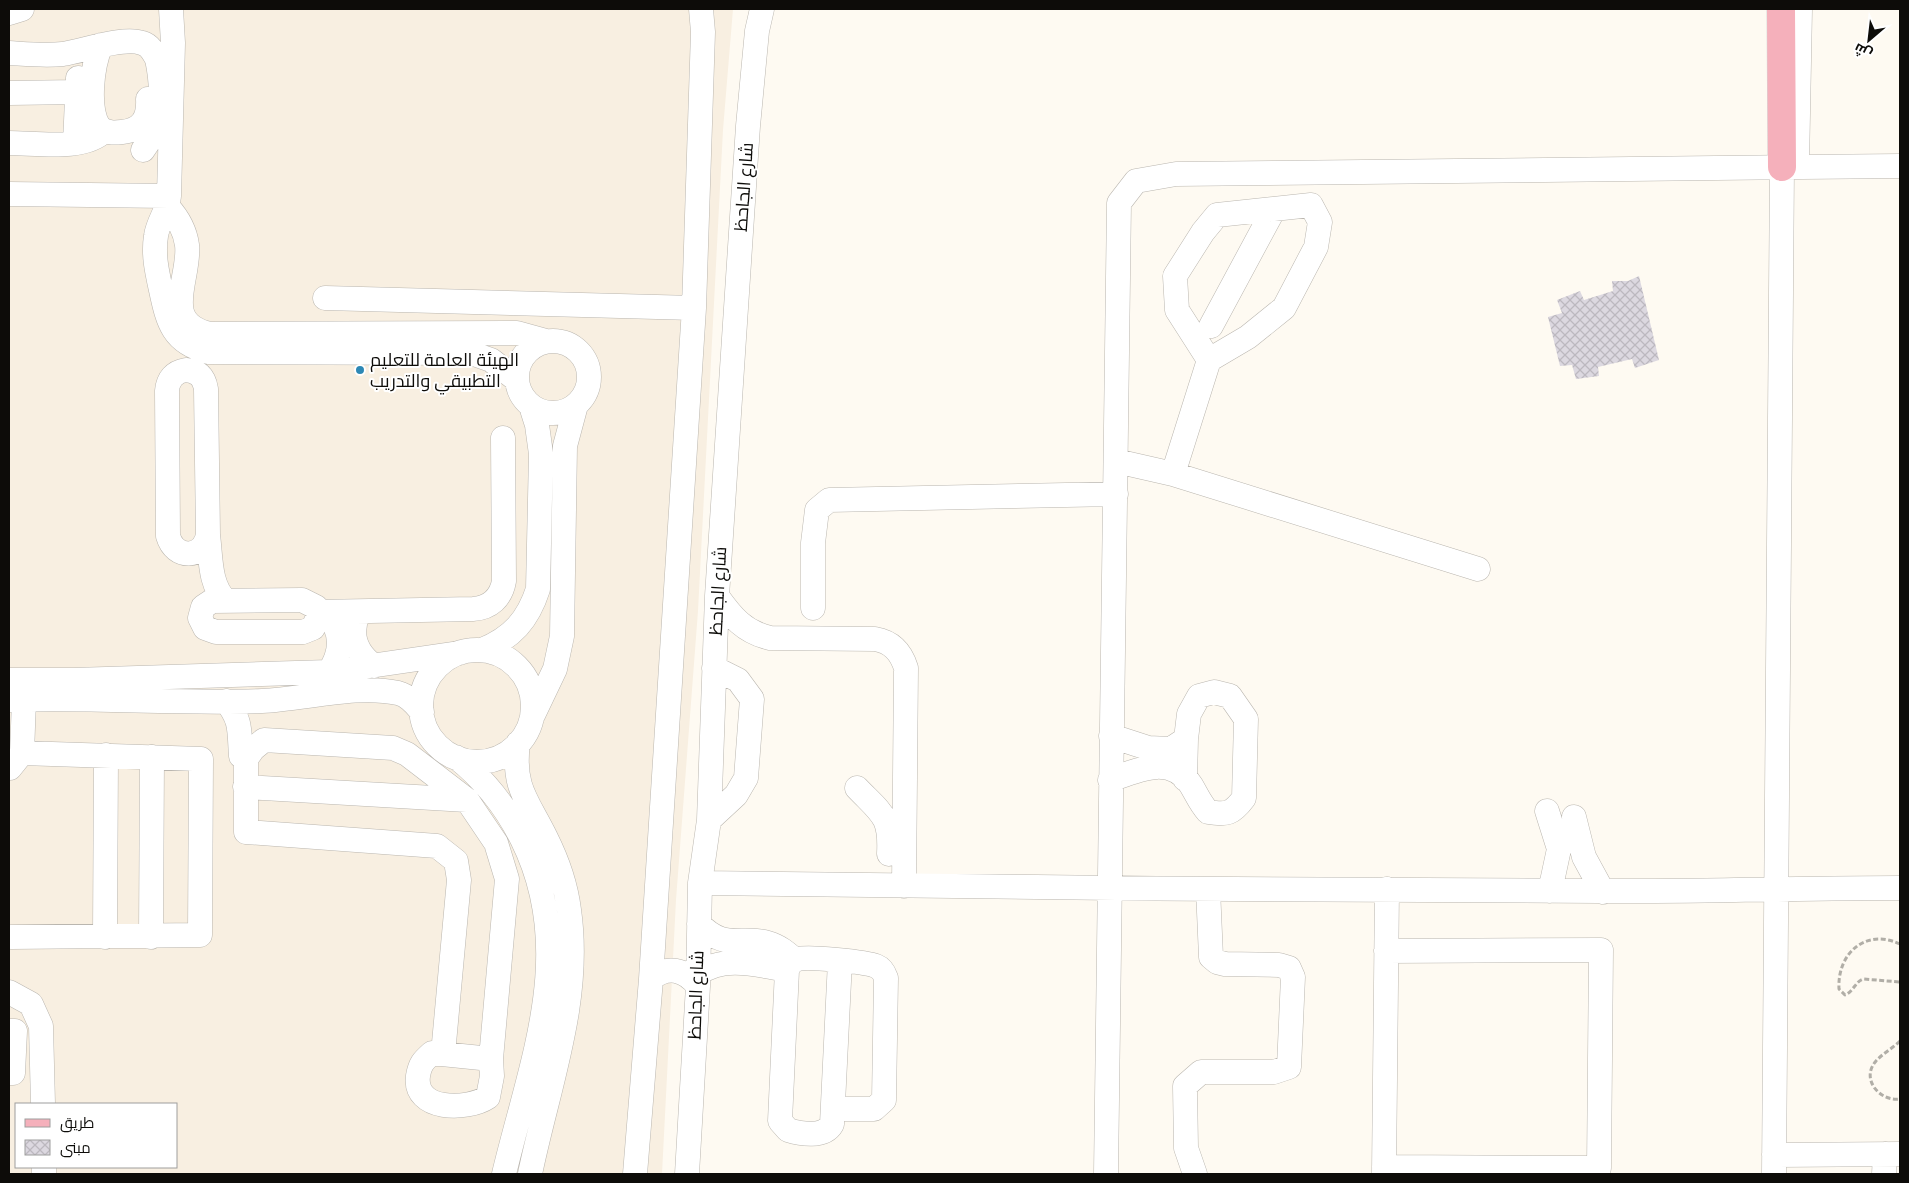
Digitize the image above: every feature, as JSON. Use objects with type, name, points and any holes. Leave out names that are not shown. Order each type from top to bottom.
[{"type":"main road","points":[[1782,9],[1790,166]]},
{"type":"street","points":[[9,13],[22,9]]},
{"type":"street","points":[[168,201],[183,228],[188,254],[180,288],[182,311],[185,320],[200,332],[210,334],[517,333],[546,341],[567,343],[584,357],[588,366],[589,382],[584,397],[576,405],[558,413],[539,411],[524,398],[516,380],[491,360],[460,352],[210,352],[190,345],[174,331],[166,312],[156,271],[155,254],[157,229],[168,201],[173,43],[171,9]]},
{"type":"street","points":[[635,1174],[651,979],[694,308],[704,32],[701,9]]},
{"type":"street","name":"شارع الجاحظ","points":[[687,1174],[698,980],[700,883],[708,820],[717,596],[748,126],[757,31],[762,9]]},
{"type":"street","points":[[1800,9],[1790,166],[1774,1164],[1890,1161]]},
{"type":"street","points":[[9,54],[73,52],[101,45],[134,41],[143,43],[154,53],[157,59],[160,109],[156,129],[143,150]]},
{"type":"street","points":[[9,143],[90,142],[105,139],[113,133],[132,131],[140,126],[147,114],[146,70],[140,46],[173,43]]},
{"type":"street","points":[[101,45],[94,65],[94,117],[105,139],[170,158]]},
{"type":"street","points":[[73,52],[77,67],[78,92],[75,143]]},
{"type":"street","points":[[9,93],[78,92]]},
{"type":"street","points":[[1106,1174],[1108,889],[1116,494],[1119,203],[1136,181],[1176,174],[1900,166]]},
{"type":"street","points":[[9,194],[168,201]]},
{"type":"street","points":[[1173,474],[1209,360],[1248,337],[1284,308],[1316,248],[1320,222],[1311,205],[1218,215],[1203,232],[1176,276],[1178,310],[1209,360]]},
{"type":"street","points":[[1211,326],[1274,209]]},
{"type":"street","points":[[155,254],[166,247],[183,250],[188,254]]},
{"type":"street","points":[[325,298],[694,308]]},
{"type":"street","points":[[1184,318],[1248,337]]},
{"type":"street","points":[[516,380],[521,359],[536,344],[546,341]]},
{"type":"street","points":[[220,352],[211,370],[206,389],[208,535],[214,582],[218,592],[226,601]]},
{"type":"street","points":[[203,607],[196,570],[185,554],[174,548],[168,536],[167,385],[174,374],[186,370],[192,371],[202,378],[206,389]]},
{"type":"street","points":[[456,757],[483,761],[508,752],[525,735],[533,714],[552,677],[562,636],[565,446],[576,405]]},
{"type":"street","points":[[9,680],[74,680],[329,672],[471,651],[498,643],[512,633],[533,606],[538,589],[540,444],[531,406]]},
{"type":"street","points":[[329,672],[339,652],[340,641],[334,621],[323,612],[312,603],[302,600],[212,601],[203,607],[200,612],[201,624],[210,632],[303,632],[313,628],[323,612],[473,609],[488,606],[502,589],[504,530],[503,438]]},
{"type":"street","points":[[1116,461],[1173,474],[1478,569]]},
{"type":"street","points":[[813,608],[813,542],[817,510],[829,500],[1116,494]]},
{"type":"street","points":[[503,506],[523,510],[540,503]]},
{"type":"street","points":[[504,530],[521,524],[540,530]]},
{"type":"street","points":[[185,554],[198,551],[204,547],[208,535]]},
{"type":"street","points":[[717,596],[741,625],[760,636],[770,638],[875,639],[884,641],[898,652],[906,668],[905,819],[896,886]]},
{"type":"street","points":[[359,611],[353,631],[355,642],[359,652],[374,666]]},
{"type":"street","points":[[504,1174],[540,1034],[548,986],[549,938],[542,892],[527,849],[504,809],[482,781],[456,757],[443,750],[425,726],[422,712],[424,687],[430,675],[438,666],[471,651],[497,654],[511,661],[522,672],[529,685],[533,699],[533,714]]},
{"type":"street","points":[[708,820],[736,795],[746,778],[752,699],[738,680],[714,668]]},
{"type":"street","points":[[11,937],[200,936],[201,759],[106,755],[15,760],[17,700],[263,701],[380,692],[399,694],[410,699],[422,712]]},
{"type":"street","points":[[1110,780],[1147,767],[1160,766],[1179,771],[1186,779],[1198,801],[1208,812],[1225,814],[1236,808],[1244,798],[1246,719],[1230,696],[1214,692],[1199,696],[1189,714],[1186,739],[1186,779]]},
{"type":"street","points":[[226,701],[237,716],[240,726],[240,756],[246,759]]},
{"type":"street","points":[[263,701],[256,722],[264,740]]},
{"type":"street","points":[[1111,736],[1148,748],[1171,749],[1186,739]]},
{"type":"street","points":[[443,1054],[459,880],[456,861],[437,846],[246,832],[246,759],[253,749],[264,740],[393,748],[407,754],[468,800],[496,843],[507,879],[491,1075],[488,1097],[468,1106],[435,1103],[424,1098],[418,1091],[421,1062],[432,1053],[443,1054],[491,1075],[510,1080],[528,1076]]},
{"type":"street","points":[[518,743],[516,771],[518,785],[547,840],[564,885],[569,908],[573,961],[568,1013],[530,1174]]},
{"type":"street","points":[[105,937],[106,755]]},
{"type":"street","points":[[151,937],[152,757]]},
{"type":"street","points":[[896,886],[890,828],[862,784],[905,819]]},
{"type":"street","points":[[245,787],[468,800]]},
{"type":"street","points":[[1547,811],[1559,849],[1550,891]]},
{"type":"street","points":[[1574,817],[1584,857],[1603,892]]},
{"type":"street","points":[[700,883],[1108,889],[1603,892],[1778,888],[1900,888]]},
{"type":"street","points":[[1195,1174],[1186,1148],[1185,1086],[1201,1072],[1274,1072],[1290,1067],[1294,977],[1289,968],[1280,965],[1225,964],[1217,962],[1211,957],[1208,889]]},
{"type":"street","points":[[1386,951],[1601,950],[1599,1168],[1384,1171],[1386,951],[1387,890]]},
{"type":"street","points":[[699,924],[710,935],[730,940],[766,943],[783,949],[791,965],[780,1121],[785,1128],[792,1131],[823,1133],[832,1124],[840,961]]},
{"type":"street","points":[[651,979],[658,973],[676,970],[698,980],[708,966],[728,962],[791,965],[840,961],[876,966],[882,970],[886,978],[885,1096],[882,1104],[874,1109],[833,1109]]},
{"type":"street","points":[[9,992],[31,1004],[41,1026],[43,1103]]},
{"type":"street","points":[[9,1031],[15,1031],[13,1072],[9,1072]]},
{"type":"street","points":[[491,1075],[505,1094],[521,1103]]},
{"type":"path","points":[[1900,944],[1880,937],[1870,939],[1852,949],[1838,976],[1839,989],[1845,995],[1851,992],[1858,981],[1863,979],[1900,982]]},
{"type":"path","points":[[1900,1041],[1875,1062],[1871,1076],[1874,1088],[1879,1094],[1886,1098],[1900,1099]]},
{"type":"shaded area","name":"الهيئة العامة للتعليم التطبيقي والتدريب","points":[[9,9],[733,9],[723,130],[698,611],[676,900],[662,1174],[9,1174]]},
{"type":"building","points":[[1639,276],[1659,360],[1635,368],[1632,359],[1598,367],[1599,376],[1576,379],[1572,365],[1560,366],[1548,317],[1562,313],[1557,300],[1580,291],[1584,300],[1613,291],[1612,281],[1628,281]]},
{"type":"place","name":"الهيئة العامة للتعليم التطبيقي والتدريب","points":[[360,370]]}]
